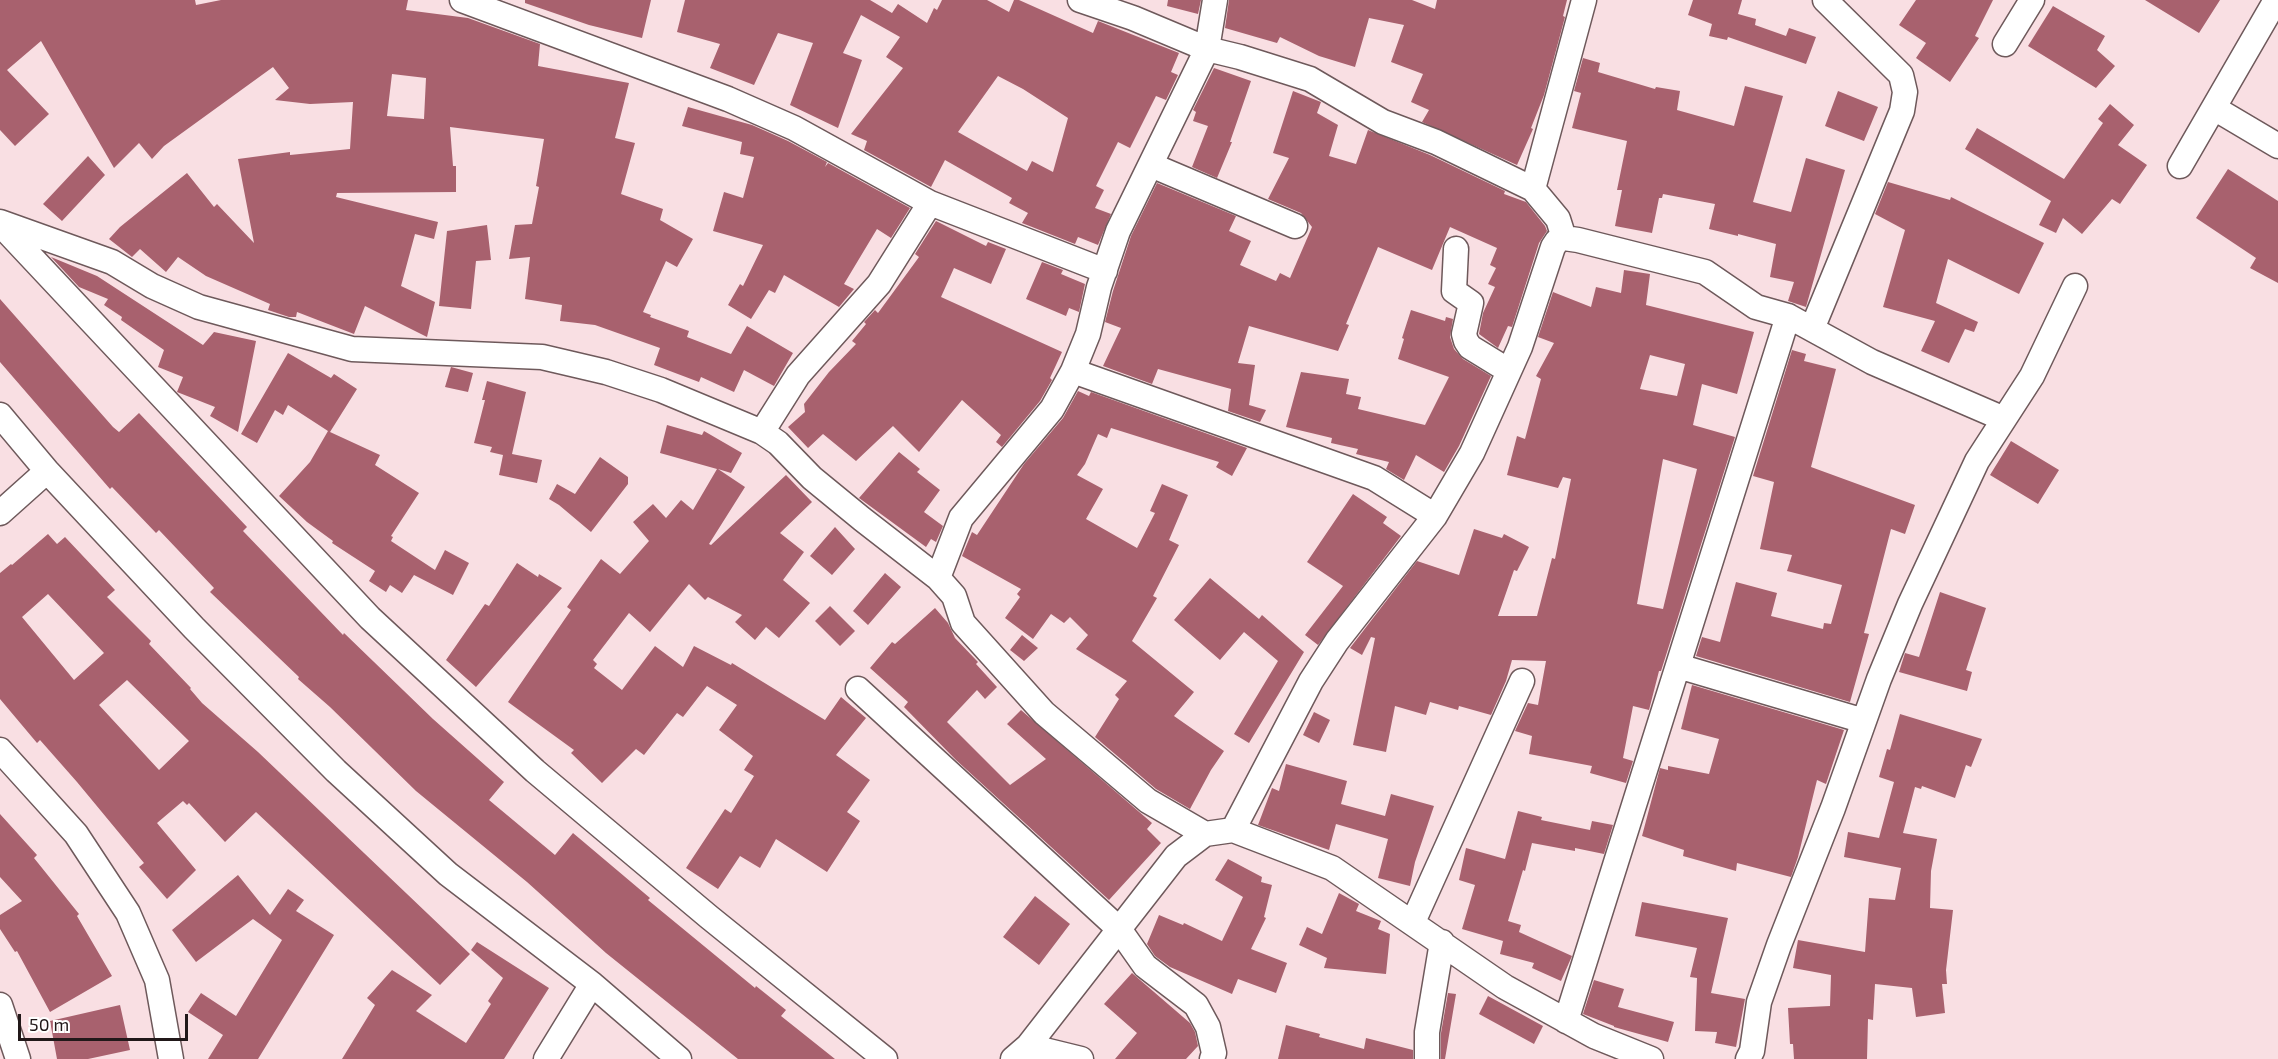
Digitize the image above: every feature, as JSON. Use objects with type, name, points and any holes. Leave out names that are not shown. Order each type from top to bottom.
[{"type":"street","points":[[462,0],[516,10],[728,99],[794,128],[930,202],[1105,271]]},
{"type":"street","points":[[1080,0],[1132,18],[1207,49],[1310,79],[1383,122],[1436,142],[1533,189],[1558,219],[1564,238]]},
{"type":"street","points":[[938,579],[961,518],[1052,409],[1073,371],[1088,334],[1118,231],[1207,49],[1215,0]]},
{"type":"street","points":[[1533,189],[1584,0]]},
{"type":"street","points":[[1812,329],[1902,111],[1905,92],[1901,75],[1825,0]]},
{"type":"street","points":[[2005,44],[2032,0]]},
{"type":"street","points":[[2180,166],[2276,0]]},
{"type":"street","points":[[2214,108],[2278,146]]},
{"type":"street","points":[[1151,165],[1294,226]]},
{"type":"street","points":[[762,432],[798,375],[879,284],[930,202]]},
{"type":"street","points":[[0,223],[112,262],[152,286],[199,307],[352,349],[542,357],[606,372],[662,390],[762,432],[778,443],[812,478],[938,579],[954,596],[963,623],[1044,713],[1148,801],[1204,834]]},
{"type":"street","points":[[0,223],[370,618],[535,771],[709,917],[885,1059]]},
{"type":"street","points":[[1233,830],[1311,681],[1337,641],[1435,516],[1472,453],[1520,347],[1557,241],[1564,238],[1694,267],[1719,280],[1756,307],[1788,316],[1872,362],[2004,419]]},
{"type":"street","points":[[1456,249],[1455,291],[1471,303],[1464,334],[1466,341],[1470,347],[1509,371]]},
{"type":"street","points":[[1748,1059],[1752,1051],[1759,1002],[1910,604],[1977,461],[2032,376],[2075,286]]},
{"type":"street","points":[[1566,1021],[1788,316]]},
{"type":"street","points":[[1073,371],[1374,478],[1435,516]]},
{"type":"street","points":[[0,415],[47,471],[194,628],[336,771],[447,874],[592,984],[679,1059]]},
{"type":"street","points":[[0,513],[47,471]]},
{"type":"street","points":[[1678,666],[1864,721]]},
{"type":"street","points":[[1413,922],[1522,681]]},
{"type":"street","points":[[858,689],[1119,930],[1145,966],[1197,1005],[1208,1027],[1214,1053],[1212,1059]]},
{"type":"street","points":[[0,750],[76,834],[128,913],[157,980],[171,1059]]},
{"type":"street","points":[[1021,1052],[1176,856],[1204,834],[1233,830],[1332,868],[1505,987],[1594,1036],[1651,1059]]},
{"type":"street","points":[[1427,1059],[1427,1032],[1442,942]]},
{"type":"street","points":[[546,1059],[592,984]]},
{"type":"street","points":[[0,1005],[18,1059]]},
{"type":"street","points":[[1021,1052],[1081,1059]]},
{"type":"building","points":[[0,0],[195,0],[196,5],[221,0],[408,0],[406,10],[468,18],[540,44],[538,66],[629,83],[615,138],[635,143],[621,194],[663,209],[660,220],[693,239],[677,267],[666,261],[643,312],[651,315],[650,317],[689,331],[687,337],[731,354],[747,326],[793,353],[774,386],[744,370],[734,392],[701,377],[699,382],[654,365],[660,348],[595,325],[560,321],[562,305],[525,299],[530,257],[509,259],[515,225],[532,224],[544,139],[450,127],[453,166],[456,166],[456,192],[337,193],[336,197],[438,222],[434,239],[415,234],[401,286],[435,302],[427,337],[365,306],[354,334],[297,312],[296,317],[289,317],[268,310],[270,304],[206,276],[178,257],[166,272],[140,249],[132,257],[109,239],[120,227],[187,173],[214,207],[217,204],[254,243],[238,159],[290,152],[290,155],[350,149],[353,102],[310,104],[275,100],[289,88],[273,67],[164,146],[152,159],[139,143],[114,168],[41,41],[7,70],[49,114],[15,146],[0,130]],"holes":[[[392,74],[426,78],[424,119],[387,116]]]},
{"type":"building","points":[[525,0],[651,0],[642,38],[589,25],[525,3]]},
{"type":"building","points":[[685,0],[870,0],[892,13],[898,4],[927,23],[934,8],[937,10],[942,0],[987,0],[1009,12],[1014,0],[1019,0],[1093,33],[1098,21],[1179,53],[1171,72],[1178,75],[1166,100],[1156,96],[1130,148],[1118,142],[1096,186],[1104,190],[1095,208],[1111,214],[1098,245],[1078,237],[1075,244],[1022,223],[1028,213],[1009,203],[1012,198],[945,160],[931,187],[864,150],[867,141],[851,134],[903,68],[886,57],[900,37],[861,15],[843,53],[862,60],[838,128],[790,105],[813,43],[778,33],[754,85],[710,68],[720,44],[677,32]],"holes":[[[998,76],[1068,118],[1053,172],[1032,161],[1027,171],[958,132]]]},
{"type":"building","points":[[1168,0],[1201,0],[1198,14],[1167,6]]},
{"type":"building","points":[[1229,0],[1412,0],[1435,9],[1437,0],[1567,0],[1563,16],[1565,17],[1544,95],[1531,128],[1533,129],[1517,165],[1422,122],[1429,110],[1411,102],[1423,74],[1391,62],[1404,25],[1369,18],[1355,67],[1319,56],[1280,37],[1277,43],[1225,28]]},
{"type":"building","points":[[1693,0],[1742,0],[1738,14],[1756,19],[1755,25],[1786,36],[1789,28],[1816,37],[1806,64],[1728,37],[1727,40],[1709,36],[1712,24],[1688,15]]},
{"type":"building","points":[[1916,0],[1993,0],[1975,36],[1979,38],[1950,82],[1916,58],[1926,43],[1899,25]]},
{"type":"building","points":[[2145,0],[2220,0],[2199,33]]},
{"type":"building","points":[[2053,6],[2105,36],[2097,50],[2115,66],[2096,88],[2028,46]]},
{"type":"building","points":[[1583,58],[1600,63],[1598,72],[1655,89],[1656,87],[1680,91],[1677,110],[1734,126],[1745,86],[1783,96],[1753,202],[1791,212],[1806,158],[1845,170],[1806,307],[1788,301],[1794,282],[1770,277],[1776,244],[1709,229],[1715,204],[1663,194],[1662,198],[1659,198],[1652,233],[1615,226],[1622,190],[1617,190],[1627,141],[1572,128],[1581,93],[1574,91]]},
{"type":"building","points":[[1214,68],[1251,81],[1230,142],[1232,142],[1217,178],[1192,167],[1208,126],[1193,121],[1196,112],[1193,110]]},
{"type":"building","points":[[1293,91],[1321,102],[1317,113],[1338,125],[1329,156],[1356,164],[1368,130],[1430,155],[1505,191],[1504,194],[1526,202],[1547,231],[1539,243],[1512,327],[1508,326],[1498,348],[1479,334],[1483,313],[1495,287],[1488,284],[1496,268],[1490,265],[1497,248],[1450,227],[1432,270],[1378,247],[1346,324],[1349,325],[1338,351],[1249,326],[1238,363],[1255,365],[1249,405],[1266,410],[1260,422],[1228,411],[1231,389],[1158,369],[1152,384],[1103,366],[1121,328],[1105,322],[1113,291],[1131,236],[1157,183],[1236,216],[1229,231],[1251,241],[1240,265],[1276,281],[1280,273],[1290,278],[1312,227],[1301,213],[1268,199],[1289,158],[1273,153]]},
{"type":"building","points":[[1838,91],[1878,107],[1864,141],[1825,126]]},
{"type":"building","points":[[2110,104],[2134,125],[2118,145],[2147,165],[2120,204],[2112,199],[2082,234],[2063,218],[2056,233],[2039,225],[2051,201],[1965,149],[1977,128],[2064,179],[2103,123],[2098,119]]},
{"type":"building","points":[[688,107],[752,125],[788,141],[827,162],[825,167],[828,163],[910,208],[891,238],[877,229],[844,284],[854,289],[839,307],[784,275],[775,293],[769,290],[751,319],[728,305],[740,284],[743,286],[763,245],[713,231],[724,192],[743,198],[754,157],[740,154],[742,142],[682,126]]},
{"type":"building","points":[[88,156],[105,175],[62,221],[43,204]]},
{"type":"building","points":[[2228,169],[2278,201],[2278,283],[2250,268],[2256,258],[2196,218]]},
{"type":"building","points":[[1888,182],[1950,200],[1951,197],[2044,243],[2019,294],[1948,259],[1936,303],[1978,322],[1974,332],[1965,329],[1949,363],[1921,351],[1935,321],[1883,307],[1905,230],[1875,214]]},
{"type":"building","points":[[936,221],[986,246],[988,242],[1006,249],[991,284],[954,268],[941,297],[1062,352],[1050,378],[1052,380],[1040,401],[1002,447],[996,442],[1001,435],[962,400],[919,452],[893,426],[856,461],[823,434],[808,448],[788,427],[805,412],[804,404],[829,372],[856,344],[852,341],[866,324],[864,322],[875,310],[878,313],[919,257],[915,254]]},
{"type":"building","points":[[487,225],[491,260],[476,261],[471,309],[439,306],[447,231]]},
{"type":"building","points":[[51,257],[97,276],[203,345],[214,332],[256,341],[238,432],[210,416],[215,407],[177,392],[183,377],[158,367],[164,350],[121,320],[122,317],[104,305],[108,299],[79,287]]},
{"type":"building","points":[[1042,262],[1063,270],[1061,274],[1085,284],[1079,312],[1069,308],[1066,316],[1026,299]]},
{"type":"building","points":[[1624,270],[1650,274],[1646,305],[1754,332],[1737,394],[1702,384],[1693,425],[1735,437],[1661,671],[1659,671],[1649,710],[1633,706],[1623,758],[1633,761],[1626,783],[1590,773],[1592,766],[1529,754],[1532,736],[1515,731],[1528,703],[1538,705],[1546,661],[1512,660],[1506,681],[1491,715],[1459,706],[1458,710],[1430,702],[1426,715],[1395,706],[1386,752],[1353,745],[1375,638],[1371,637],[1362,655],[1350,648],[1417,561],[1459,575],[1474,529],[1502,538],[1504,534],[1529,547],[1517,571],[1514,570],[1498,616],[1537,616],[1552,558],[1555,559],[1571,479],[1563,477],[1558,488],[1507,475],[1517,436],[1525,439],[1541,379],[1536,376],[1554,343],[1538,337],[1553,292],[1591,307],[1596,287],[1621,293]],"holes":[[[1650,355],[1685,364],[1677,396],[1640,389]],[[1663,459],[1697,469],[1663,609],[1637,604]]]},
{"type":"building","points":[[0,299],[113,427],[119,432],[139,413],[247,527],[243,531],[343,635],[344,633],[433,719],[504,782],[489,800],[555,855],[573,833],[650,898],[648,900],[755,988],[756,986],[786,1010],[781,1016],[835,1059],[738,1059],[606,953],[527,882],[416,791],[210,592],[214,588],[159,530],[156,533],[112,487],[110,489],[0,362]]},
{"type":"building","points":[[1411,310],[1445,321],[1446,317],[1453,319],[1450,337],[1454,349],[1463,359],[1491,376],[1459,446],[1444,472],[1416,455],[1404,480],[1386,469],[1389,462],[1356,454],[1358,449],[1331,443],[1332,438],[1286,427],[1301,372],[1349,379],[1346,394],[1361,397],[1358,409],[1425,425],[1449,377],[1398,359]]},
{"type":"building","points":[[1792,350],[1806,354],[1804,361],[1836,369],[1811,467],[1915,505],[1905,534],[1891,529],[1864,633],[1869,634],[1850,702],[1696,656],[1702,637],[1720,642],[1736,582],[1777,593],[1771,616],[1823,629],[1824,623],[1831,624],[1842,585],[1787,571],[1792,555],[1760,549],[1774,482],[1753,476]]},
{"type":"building","points":[[288,353],[331,378],[334,374],[357,389],[330,432],[380,455],[375,465],[419,493],[391,536],[393,537],[391,541],[435,570],[445,550],[469,563],[453,595],[414,575],[402,593],[390,585],[386,592],[369,581],[375,571],[332,543],[333,541],[307,522],[279,496],[310,462],[328,431],[288,405],[283,415],[275,410],[257,443],[241,434]]},
{"type":"building","points":[[451,367],[473,373],[468,392],[445,387]]},
{"type":"building","points":[[487,381],[526,392],[512,454],[542,460],[537,483],[499,475],[503,455],[490,452],[492,447],[474,443],[485,400],[482,400]]},
{"type":"building","points":[[1078,391],[1089,396],[1091,392],[1247,448],[1232,476],[1216,467],[1219,462],[1111,428],[1107,438],[1098,434],[1085,464],[1077,475],[1103,489],[1086,519],[1137,548],[1155,513],[1150,511],[1162,484],[1188,495],[1169,540],[1179,545],[1153,596],[1157,598],[1132,641],[1194,692],[1174,716],[1224,751],[1190,809],[1156,789],[1095,737],[1119,699],[1115,695],[1127,681],[1076,649],[1088,635],[1070,617],[1064,623],[1051,614],[1033,639],[1005,618],[1020,597],[1017,594],[1021,589],[962,556],[972,532],[977,535],[1024,464],[1063,418]]},
{"type":"building","points":[[667,425],[702,435],[704,431],[742,453],[731,473],[718,469],[745,487],[709,544],[711,545],[786,475],[812,502],[780,533],[804,552],[783,580],[810,603],[779,638],[766,627],[755,640],[735,622],[742,615],[708,597],[705,600],[689,584],[650,632],[629,613],[593,660],[597,664],[594,668],[622,690],[655,646],[683,667],[694,646],[731,665],[732,663],[825,720],[841,697],[866,718],[836,755],[870,780],[847,812],[860,821],[827,872],[776,839],[760,868],[740,856],[718,889],[686,868],[725,809],[731,813],[754,776],[744,770],[753,756],[719,730],[737,705],[707,686],[683,717],[677,713],[644,755],[636,749],[602,783],[571,753],[574,750],[508,702],[571,610],[567,607],[601,559],[620,574],[649,541],[633,522],[653,504],[666,518],[681,500],[693,510],[717,469],[660,453]]},
{"type":"building","points":[[2011,441],[2059,470],[2038,504],[1990,475]]},
{"type":"building","points":[[899,452],[920,469],[917,472],[940,490],[924,512],[943,526],[936,542],[931,539],[926,547],[859,498]]},
{"type":"building","points":[[600,457],[628,477],[628,484],[591,532],[549,499],[557,484],[575,494]]},
{"type":"building","points":[[1353,494],[1387,517],[1383,523],[1401,536],[1318,645],[1305,635],[1343,586],[1307,562]]},
{"type":"building","points":[[835,527],[855,549],[832,575],[810,556]]},
{"type":"building","points":[[48,534],[57,544],[65,537],[115,590],[107,597],[151,641],[149,644],[191,688],[202,703],[258,752],[470,954],[440,985],[256,812],[225,842],[189,803],[187,805],[183,801],[157,823],[196,870],[167,899],[139,867],[144,863],[77,782],[40,740],[37,743],[0,699],[0,573]],"holes":[[[48,594],[104,653],[74,680],[22,617]],[[127,680],[189,741],[159,770],[99,705]]]},
{"type":"building","points":[[517,563],[538,577],[539,574],[562,588],[476,687],[446,660],[485,604],[489,606]]},
{"type":"building","points":[[885,573],[901,587],[868,625],[853,611]]},
{"type":"building","points":[[1210,578],[1259,619],[1262,615],[1304,652],[1249,743],[1234,734],[1278,661],[1244,632],[1220,660],[1174,620]]},
{"type":"building","points":[[1940,592],[1986,608],[1966,670],[1972,672],[1967,691],[1899,672],[1905,653],[1919,657]]},
{"type":"building","points":[[830,606],[855,631],[840,646],[815,621]]},
{"type":"building","points":[[935,608],[948,623],[955,638],[978,662],[976,664],[997,687],[985,699],[977,690],[947,722],[1010,785],[1046,759],[1007,724],[1021,710],[1152,823],[1147,829],[1161,843],[1109,900],[956,760],[904,707],[908,702],[870,668],[892,642],[895,644]]},
{"type":"building","points":[[1022,635],[1038,648],[1024,661],[1010,650]]},
{"type":"building","points":[[1692,685],[1844,730],[1826,784],[1817,780],[1791,877],[1737,863],[1736,871],[1683,856],[1684,850],[1642,836],[1660,768],[1668,770],[1668,766],[1709,774],[1719,739],[1681,729]]},
{"type":"building","points":[[1314,712],[1330,720],[1319,743],[1303,735]]},
{"type":"building","points":[[1900,714],[1982,739],[1971,767],[1966,765],[1955,798],[1922,786],[1921,789],[1915,787],[1903,833],[1937,839],[1931,871],[1930,908],[1953,910],[1946,970],[1947,984],[1942,984],[1945,1013],[1916,1017],[1912,988],[1875,984],[1873,1020],[1868,1019],[1867,1059],[1794,1059],[1793,1044],[1790,1044],[1788,1008],[1830,1006],[1831,975],[1793,968],[1798,940],[1865,952],[1869,898],[1895,900],[1901,868],[1844,857],[1848,832],[1879,838],[1894,782],[1879,777],[1887,749],[1890,750]]},
{"type":"building","points":[[1286,764],[1347,781],[1341,804],[1385,816],[1391,794],[1434,806],[1415,862],[1410,886],[1378,878],[1388,839],[1336,824],[1329,850],[1258,825],[1272,788],[1279,791]]},
{"type":"building","points":[[1518,811],[1542,817],[1541,820],[1590,830],[1592,821],[1613,825],[1604,854],[1532,843],[1525,871],[1523,870],[1508,921],[1521,925],[1519,932],[1572,956],[1561,981],[1532,968],[1534,963],[1500,954],[1503,941],[1462,929],[1475,885],[1459,880],[1466,848],[1505,859]]},
{"type":"building","points":[[0,814],[37,855],[34,858],[79,914],[77,916],[112,976],[50,1012],[17,951],[15,952],[0,929],[0,915],[22,901],[0,877]]},
{"type":"building","points":[[1228,859],[1262,877],[1261,882],[1272,885],[1264,917],[1266,918],[1251,949],[1287,963],[1276,993],[1238,979],[1232,994],[1170,967],[1155,956],[1147,944],[1159,915],[1183,925],[1184,923],[1222,941],[1243,897],[1215,880]]},
{"type":"building","points":[[238,875],[270,915],[288,889],[304,900],[296,911],[334,935],[258,1059],[208,1059],[223,1035],[188,1012],[201,993],[236,1016],[282,940],[253,919],[196,962],[172,930]]},
{"type":"building","points":[[1339,893],[1359,904],[1356,911],[1381,921],[1378,929],[1390,934],[1386,974],[1324,968],[1327,958],[1299,945],[1307,927],[1322,934]]},
{"type":"building","points":[[1035,896],[1070,924],[1039,965],[1003,937]]},
{"type":"building","points":[[1642,902],[1728,918],[1711,993],[1745,999],[1736,1047],[1715,1043],[1717,1032],[1695,1031],[1697,978],[1690,977],[1697,948],[1635,936]]},
{"type":"building","points":[[477,942],[549,988],[504,1059],[342,1059],[375,1005],[367,998],[392,970],[432,995],[416,1011],[466,1043],[491,1004],[488,1001],[503,978],[471,950]]},
{"type":"building","points":[[1132,973],[1190,1023],[1198,1046],[1186,1059],[1115,1059],[1137,1033],[1104,1004]]},
{"type":"building","points":[[1594,980],[1624,989],[1618,1007],[1674,1022],[1668,1042],[1614,1027],[1583,1014]]},
{"type":"building","points":[[1448,993],[1456,994],[1445,1059],[1441,1059],[1441,1033]]},
{"type":"building","points":[[1488,996],[1543,1026],[1534,1044],[1479,1014]]},
{"type":"building","points":[[120,1005],[130,1050],[88,1059],[57,1059],[50,1021]]},
{"type":"building","points":[[1286,1025],[1364,1049],[1366,1038],[1413,1050],[1413,1059],[1278,1059]]}]
